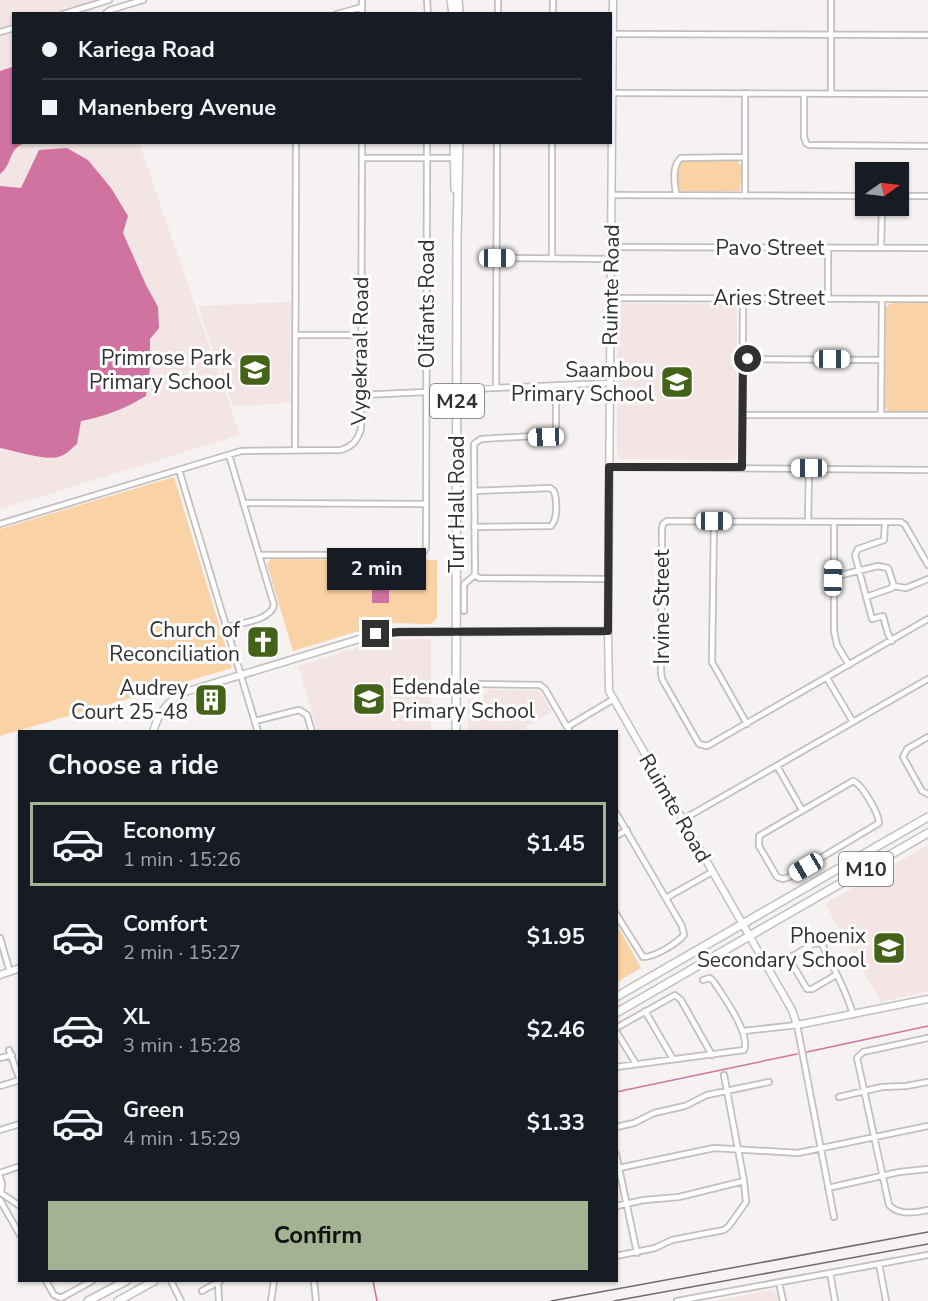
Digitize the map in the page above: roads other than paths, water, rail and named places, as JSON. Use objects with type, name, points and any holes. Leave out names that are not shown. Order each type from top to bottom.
[{"type":"main road","name":"Turf Hall Road","points":[[454,144],[457,158]]},
{"type":"main road","name":"Turf Hall Road","points":[[456,730],[459,144]]},
{"type":"main road","name":"M10","points":[[618,996],[928,817]]},
{"type":"main road","name":"M10","points":[[618,1012],[928,833]]},
{"type":"main road","points":[[88,1301],[124,1282]]},
{"type":"main road","points":[[118,1301],[152,1282]]},
{"type":"street","points":[[70,12],[109,0]]},
{"type":"street","points":[[107,12],[143,0]]},
{"type":"street","points":[[362,0],[362,12]]},
{"type":"street","name":"Ruimte Road","points":[[613,0],[608,685],[612,699],[792,1010],[797,1025]]},
{"type":"street","points":[[831,0],[831,94]]},
{"type":"street","points":[[344,12],[362,7]]},
{"type":"street","points":[[613,34],[928,35]]},
{"type":"street","points":[[612,93],[928,94]]},
{"type":"street","points":[[744,93],[745,195]]},
{"type":"street","points":[[804,94],[804,136],[809,145],[928,146]]},
{"type":"street","points":[[295,449],[296,144]]},
{"type":"street","name":"Vygekraal Road","points":[[0,524],[247,450],[340,450],[354,444],[361,429],[362,144]]},
{"type":"street","name":"Olifants Road","points":[[259,555],[421,554],[424,551],[426,544],[427,144]]},
{"type":"street","points":[[496,388],[497,144]]},
{"type":"street","points":[[552,144],[552,258]]},
{"type":"street","points":[[676,195],[675,166],[681,158],[745,157]]},
{"type":"street","points":[[362,159],[457,158]]},
{"type":"street","points":[[612,195],[855,196]]},
{"type":"street","points":[[909,196],[928,196]]},
{"type":"street","points":[[881,248],[882,216]]},
{"type":"street","name":"Pavo Street","points":[[611,247],[928,248]]},
{"type":"street","points":[[828,248],[828,299]]},
{"type":"street","points":[[497,258],[611,259]]},
{"type":"street","name":"Aries Street","points":[[611,298],[928,299]]},
{"type":"street","points":[[742,467],[743,298]]},
{"type":"street","points":[[881,414],[882,299]]},
{"type":"street","points":[[296,335],[361,335]]},
{"type":"street","points":[[743,359],[881,360]]},
{"type":"street","points":[[473,389],[609,383]]},
{"type":"street","points":[[475,575],[474,444],[481,439],[552,435],[556,429],[556,386]]},
{"type":"street","points":[[361,395],[426,392]]},
{"type":"street","points":[[743,414],[928,415]]},
{"type":"street","points":[[226,627],[266,616],[273,609],[273,599],[229,455]]},
{"type":"street","points":[[609,467],[928,470]]},
{"type":"street","points":[[808,522],[809,468]]},
{"type":"street","points":[[179,470],[257,730]]},
{"type":"street","points":[[474,491],[550,488],[556,497],[555,521],[551,526],[474,527]]},
{"type":"street","points":[[243,503],[426,504]]},
{"type":"street","name":"Irvine Street","points":[[928,565],[903,523],[669,521],[662,525],[662,679],[700,745],[706,747],[928,619]]},
{"type":"street","points":[[714,521],[712,662],[747,724]]},
{"type":"street","points":[[834,522],[834,636],[849,665]]},
{"type":"street","points":[[885,522],[885,537],[882,542],[856,550],[855,555],[872,620],[883,616],[892,640]]},
{"type":"street","points":[[833,578],[885,566],[889,571],[892,586]]},
{"type":"street","points":[[475,575],[479,578],[608,579]]},
{"type":"street","points":[[464,611],[464,584],[475,575]]},
{"type":"street","points":[[866,597],[886,591],[892,586],[906,588],[928,579]]},
{"type":"street","points":[[154,730],[162,711],[181,693],[376,634],[608,631]]},
{"type":"street","points":[[827,678],[853,722]]},
{"type":"street","points":[[682,820],[928,679]]},
{"type":"street","points":[[474,684],[540,685],[569,730]]},
{"type":"street","points":[[567,726],[612,699]]},
{"type":"street","points":[[255,722],[299,710],[307,715],[311,730]]},
{"type":"street","points":[[928,738],[907,749],[903,757],[922,791],[928,794]]},
{"type":"street","points":[[777,766],[802,810]]},
{"type":"street","points":[[856,782],[860,785],[879,821],[875,827],[789,877],[780,878],[775,874],[759,846],[758,839],[762,833],[802,810],[849,783],[856,782]]},
{"type":"street","points":[[618,816],[682,926],[684,935],[651,956],[643,957],[618,917]]},
{"type":"street","points":[[618,835],[627,830]]},
{"type":"street","points":[[666,898],[712,872]]},
{"type":"street","points":[[0,938],[10,972]]},
{"type":"street","points":[[836,975],[815,988],[807,990],[790,958],[815,943],[819,943],[836,975],[853,1015]]},
{"type":"street","points":[[0,975],[18,969]]},
{"type":"street","points":[[618,1067],[744,1050],[746,1041],[743,1031],[712,979],[703,980]]},
{"type":"street","points":[[618,1028],[672,995],[677,996],[712,1055]]},
{"type":"street","points":[[743,1031],[797,1025],[928,999]]},
{"type":"street","points":[[645,1011],[674,1059]]},
{"type":"street","points":[[797,1025],[834,1217]]},
{"type":"street","points":[[618,1032],[636,1064]]},
{"type":"street","points":[[928,1038],[863,1052],[857,1058],[891,1209],[912,1213],[928,1210]]},
{"type":"street","points":[[0,1058],[10,1052],[18,1074]]},
{"type":"street","points":[[618,1256],[655,1248],[672,1240],[721,1231],[729,1226],[746,1202],[739,1149],[724,1075]]},
{"type":"street","points":[[0,1086],[18,1081]]},
{"type":"street","points":[[618,1127],[634,1123],[654,1113],[685,1106],[703,1096],[769,1082]]},
{"type":"street","points":[[838,1097],[928,1082]]},
{"type":"street","points":[[0,1130],[18,1125]]},
{"type":"street","points":[[619,1167],[707,1149],[792,1153],[928,1126]]},
{"type":"street","points":[[618,1163],[637,1253]]},
{"type":"street","points":[[18,1166],[0,1175],[1,1193],[18,1205]]},
{"type":"street","points":[[828,1188],[928,1169]]},
{"type":"street","points":[[618,1206],[644,1200],[679,1197],[744,1181]]},
{"type":"street","points":[[0,1200],[18,1232]]},
{"type":"street","points":[[677,1301],[928,1255]]},
{"type":"street","points":[[879,1264],[886,1301]]},
{"type":"street","points":[[830,1273],[835,1301]]},
{"type":"street","points":[[47,1282],[54,1295],[61,1298],[90,1282]]},
{"type":"street","points":[[172,1282],[181,1301]]},
{"type":"street","points":[[202,1291],[217,1282]]},
{"type":"street","points":[[219,1282],[219,1301]]},
{"type":"street","points":[[271,1301],[274,1282]]},
{"type":"street","points":[[314,1282],[316,1301]]},
{"type":"street","points":[[779,1282],[783,1301]]},
{"type":"waterway","points":[[807,1052],[928,1026]]},
{"type":"waterway","points":[[618,1092],[797,1054]]},
{"type":"waterway","points":[[373,1282],[377,1301]]},
{"type":"railway","points":[[551,1301],[928,1232]]},
{"type":"railway","points":[[614,1301],[928,1244]]},
{"type":"place","name":"Primrose Park Primary School","points":[[255,370]]},
{"type":"place","name":"Saambou Primary School","points":[[677,382]]},
{"type":"place","name":"Church of Reconciliation","points":[[263,642]]},
{"type":"place","name":"Edendale Primary School","points":[[369,699]]},
{"type":"place","name":"Audrey Court 25-48","points":[[211,700]]},
{"type":"place","name":"Phoenix Secondary School","points":[[889,948]]}]
